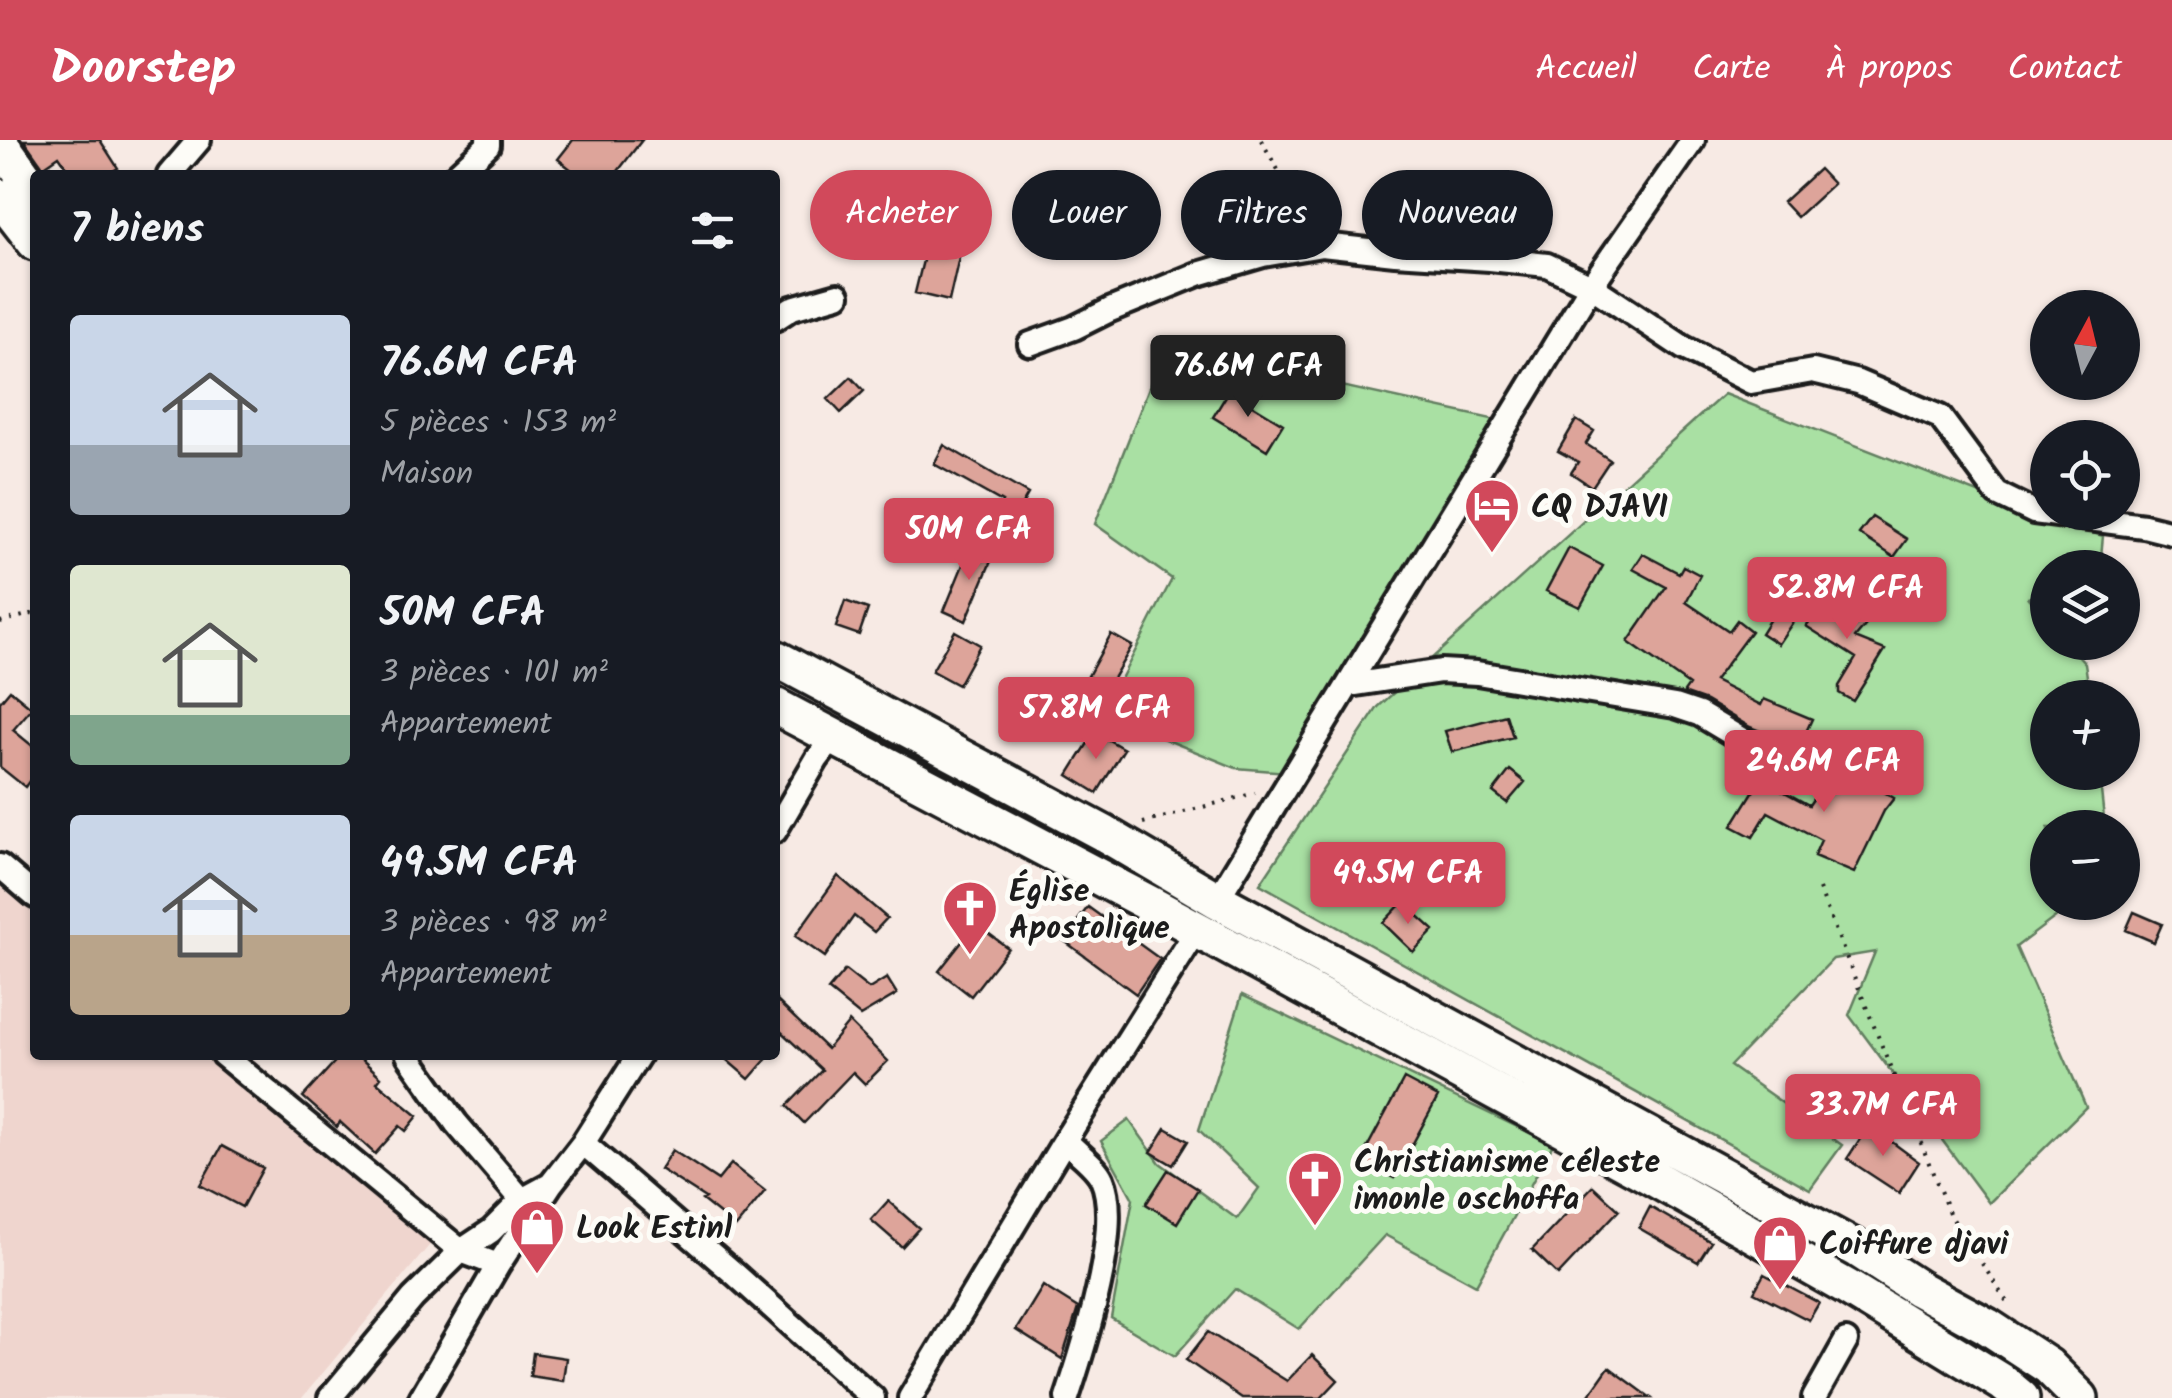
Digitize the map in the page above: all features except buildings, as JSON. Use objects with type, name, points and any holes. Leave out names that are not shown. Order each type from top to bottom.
[{"type":"main road","points":[[0,143],[30,185]]},
{"type":"main road","points":[[0,197],[30,236]]},
{"type":"main road","points":[[780,661],[1105,834],[1217,900],[1858,1250],[2048,1366],[2080,1398]]},
{"type":"main road","points":[[780,709],[1644,1173],[1831,1278],[2003,1383],[2021,1398]]},
{"type":"street","points":[[173,170],[200,140]]},
{"type":"street","points":[[462,170],[488,146],[488,140]]},
{"type":"street","points":[[1217,900],[1592,286],[1693,140]]},
{"type":"street","points":[[1342,247],[1547,266],[1592,286],[1684,348],[1751,382],[1812,371],[1858,382],[1940,417],[1997,494],[2034,512],[2172,533]]},
{"type":"street","points":[[1030,344],[1198,274],[1246,260]]},
{"type":"street","points":[[780,316],[792,308],[838,295]]},
{"type":"street","points":[[1350,685],[1440,670],[1676,706],[1699,714],[1789,768]]},
{"type":"street","points":[[780,822],[834,737]]},
{"type":"street","points":[[0,866],[30,892]]},
{"type":"street","points":[[910,1398],[1197,930]]},
{"type":"street","points":[[229,1060],[462,1252],[498,1265]]},
{"type":"street","points":[[412,1060],[456,1123],[522,1200]]},
{"type":"street","points":[[421,1398],[498,1265],[636,1060]]},
{"type":"street","points":[[1065,1140],[1102,1177],[1109,1208],[1093,1317],[1067,1398]]},
{"type":"street","points":[[583,1143],[873,1398]]},
{"type":"street","points":[[330,1398],[412,1298],[522,1200],[552,1184]]},
{"type":"street","points":[[1814,1398],[1846,1341]]},
{"type":"path","points":[[1261,140],[1277,170]]},
{"type":"path","points":[[0,622],[30,614]]},
{"type":"path","points":[[1105,834],[1290,783]]},
{"type":"path","points":[[1819,889],[1949,1213],[2008,1305]]},
{"type":"shaded area","points":[[0,886],[30,910],[30,1060],[212,1060],[433,1241],[302,1398],[0,1398]]},
{"type":"green space","points":[[1165,347],[1519,425],[1300,773],[1236,768],[1103,714],[1172,579],[1095,524]]},
{"type":"green space","points":[[1724,394],[2030,513],[2030,530],[2084,530],[2103,536],[2102,550],[2030,550],[2030,660],[2082,660],[2088,680],[2030,680],[2030,790],[2101,790],[2103,810],[2030,810],[2030,920],[2052,920],[2016,947],[2086,1107],[1989,1203],[1849,1015],[1875,952],[1833,959],[1730,1066],[1842,1145],[1810,1189],[1260,884],[1378,707]]},
{"type":"green space","points":[[1242,995],[1553,1144],[1476,1285],[1385,1235],[1299,1329],[1235,1289],[1175,1356],[1111,1318],[1133,1199],[1101,1141],[1129,1120],[1160,1163],[1237,1219],[1259,1188],[1199,1130]]},
{"type":"place","name":"CQ DJAVI","points":[[1492,555]]},
{"type":"place","name":"Église Apostolique","points":[[970,957]]},
{"type":"place","name":"Christianisme céleste imonle oschoffa","points":[[1315,1228]]},
{"type":"place","name":"Look Estinl","points":[[537,1276]]},
{"type":"place","name":"Coiffure djavi","points":[[1780,1292]]}]
